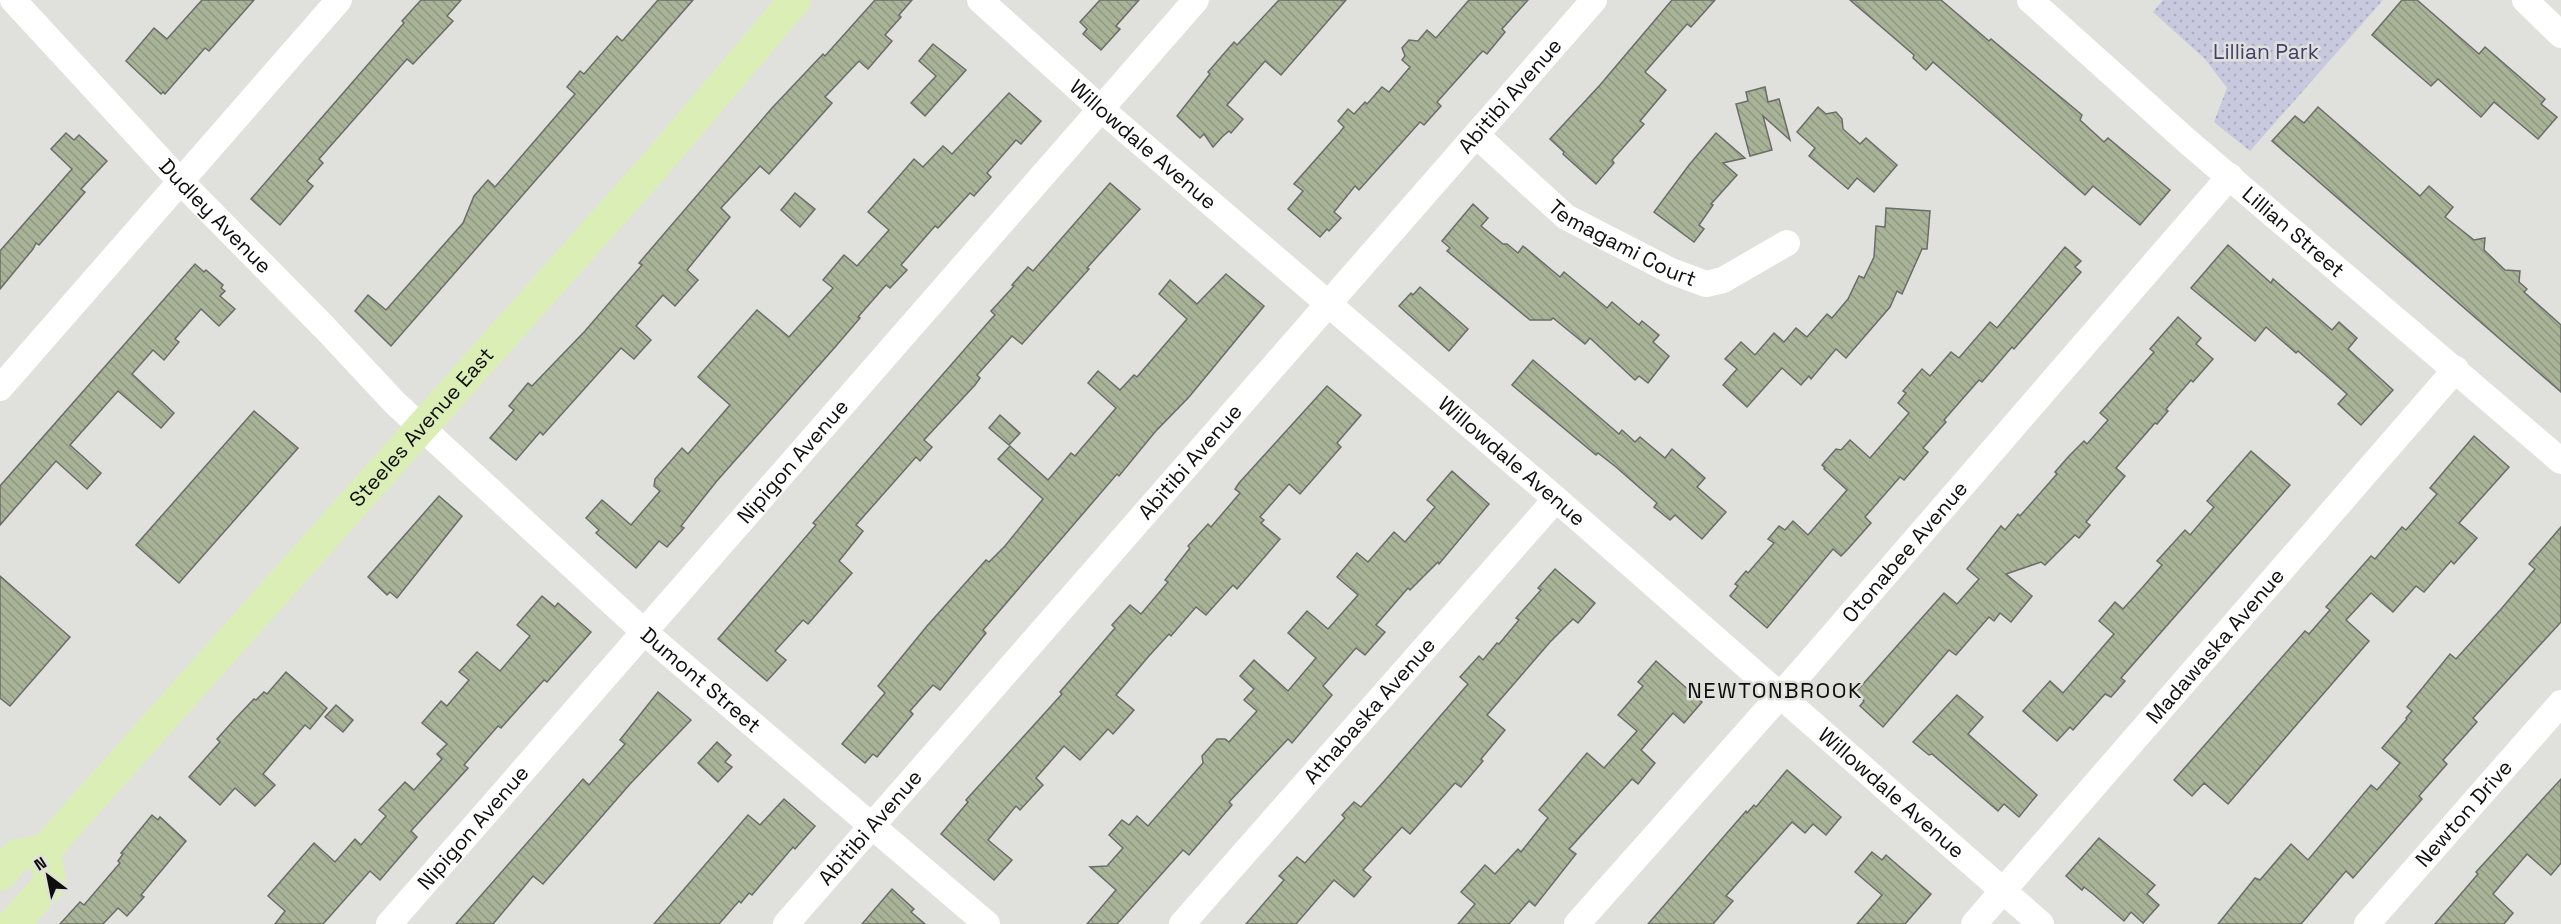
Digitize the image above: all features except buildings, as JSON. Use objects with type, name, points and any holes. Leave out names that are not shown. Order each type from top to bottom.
[{"type":"main road","name":"Steeles Avenue East","points":[[45,850],[420,426],[656,164],[795,0]]},
{"type":"main road","points":[[0,875],[17,855],[45,850],[50,883],[13,924]]},
{"type":"street","name":"Dudley Avenue","points":[[13,0],[180,182],[325,328],[387,396],[420,426]]},
{"type":"street","points":[[0,388],[339,0]]},
{"type":"street","name":"Willowdale Avenue","points":[[980,0],[1101,109],[1556,500],[2041,924]]},
{"type":"street","name":"Nipigon Avenue","points":[[389,924],[1196,0]]},
{"type":"street","name":"Abitibi Avenue","points":[[786,924],[1594,0]]},
{"type":"street","name":"Lillian Street","points":[[2030,0],[2187,141],[2561,461]]},
{"type":"street","points":[[2524,0],[2561,35]]},
{"type":"street","name":"Temagami Court","points":[[1476,135],[1566,217],[1671,271],[1706,284],[1723,280],[1786,243]]},
{"type":"street","name":"Otonabee Avenue","points":[[1577,924],[1779,696],[2230,177]]},
{"type":"street","name":"Madawaska Avenue","points":[[1974,924],[2456,369]]},
{"type":"street","name":"Dumont Street","points":[[420,426],[643,631],[987,924]]},
{"type":"street","name":"Athabaska Avenue","points":[[1182,924],[1556,500]]},
{"type":"street","name":"Newton Drive","points":[[2367,924],[2561,703]]},
{"type":"green space","name":"Lillian Park","points":[[2163,0],[2383,0],[2250,151],[2214,122],[2227,88],[2205,59],[2153,12]]},
{"type":"district","name":"NEWTONBROOK","points":[[1775,690]]}]
